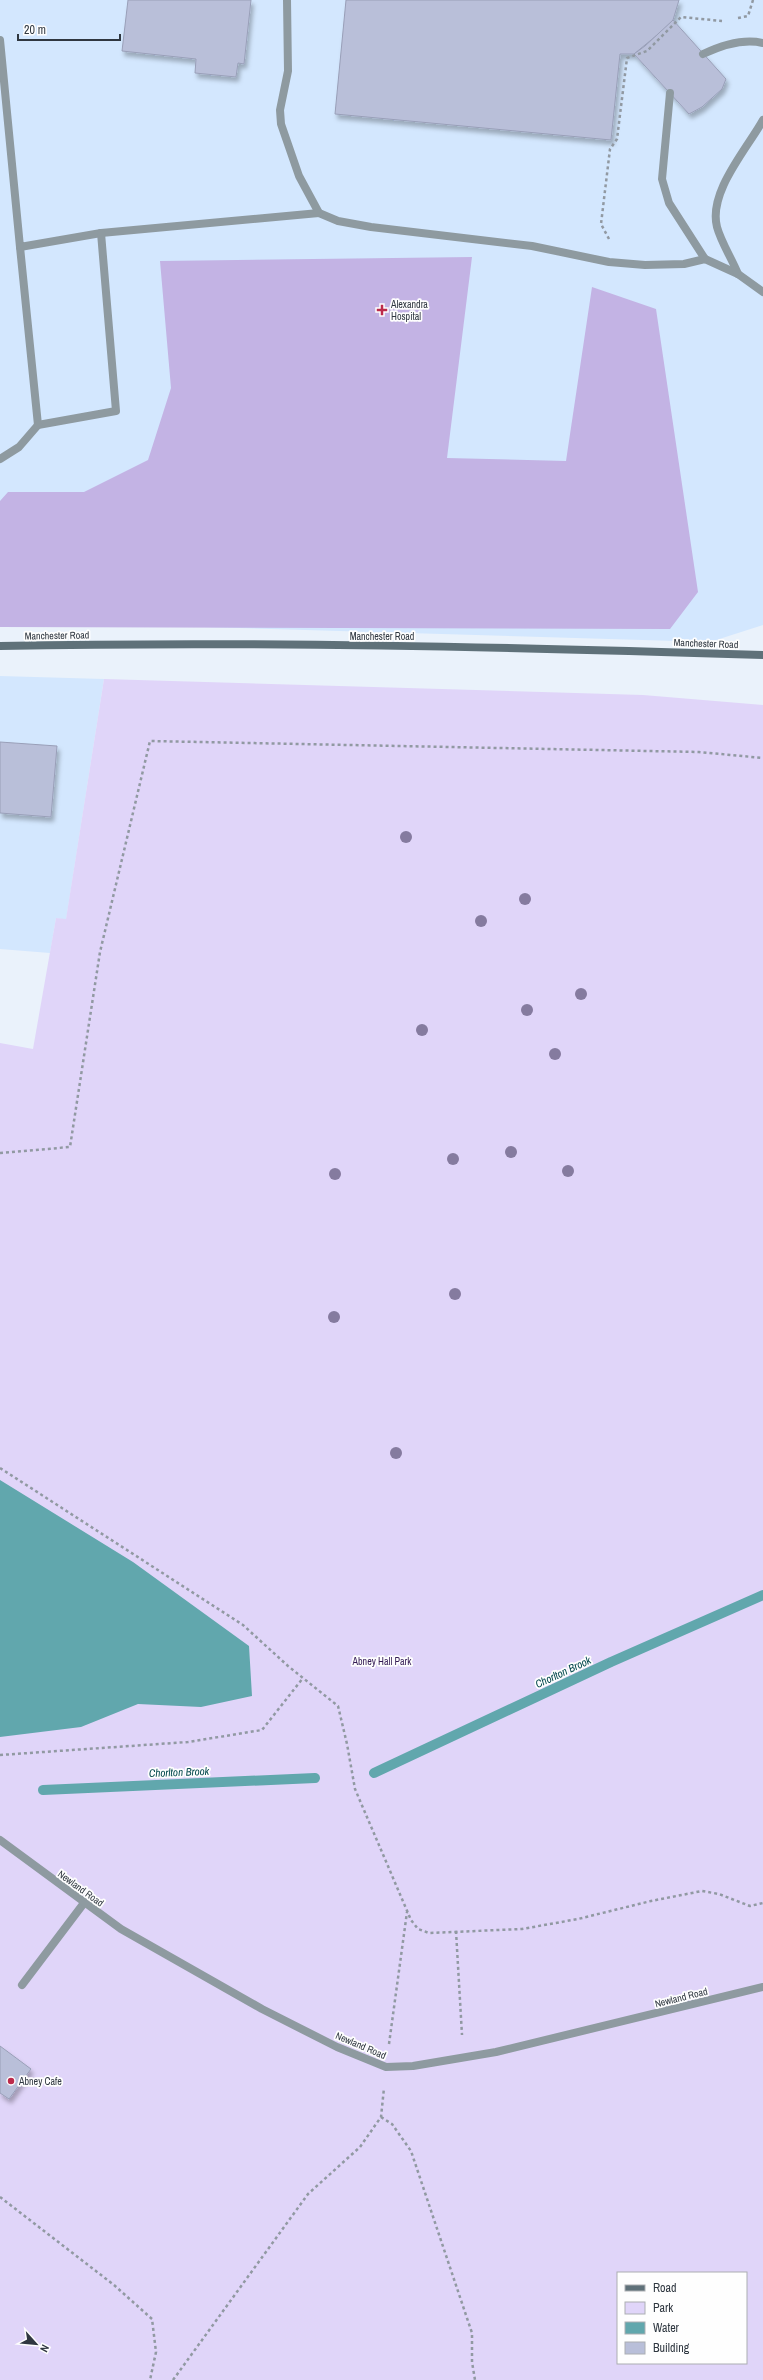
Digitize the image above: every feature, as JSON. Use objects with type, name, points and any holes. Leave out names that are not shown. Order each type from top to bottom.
[{"type":"main road","name":"Manchester Road","points":[[0,646],[109,644],[418,646],[763,655]]},
{"type":"street","points":[[287,0],[288,71],[280,110],[281,124],[299,176],[319,212]]},
{"type":"street","points":[[0,40],[38,425]]},
{"type":"street","points":[[703,54],[721,46],[747,41],[763,44]]},
{"type":"street","points":[[670,93],[662,178],[669,203],[705,259],[738,274],[763,292]]},
{"type":"street","points":[[738,274],[717,226],[716,212],[722,186],[763,120]]},
{"type":"street","points":[[20,247],[100,233],[319,212],[338,220],[371,227],[532,246],[609,262],[645,265],[684,264],[705,259]]},
{"type":"street","points":[[0,459],[19,447],[38,425],[116,411],[100,233]]},
{"type":"street","name":"Newland Road","points":[[0,1840],[121,1929],[249,2001],[337,2047],[386,2067],[413,2066],[496,2052],[763,1987]]},
{"type":"street","points":[[22,1985],[84,1903]]},
{"type":"path","points":[[0,1153],[70,1147],[100,952],[150,741],[699,752],[763,758]]},
{"type":"path","points":[[0,1468],[243,1625],[303,1678],[338,1706],[355,1789],[407,1910],[418,1929],[429,1933],[522,1929],[578,1919],[651,1901],[702,1891],[719,1894],[750,1906],[763,1903]]},
{"type":"path","points":[[0,1755],[188,1742],[262,1730],[303,1678]]},
{"type":"path","points":[[173,2380],[308,2194],[360,2147],[381,2117],[386,2067],[407,1910]]},
{"type":"path","points":[[456,1931],[463,2058]]},
{"type":"path","points":[[381,2117],[392,2124],[412,2152],[472,2333],[472,2362],[475,2380]]},
{"type":"path","points":[[0,2198],[114,2285],[152,2319],[156,2352],[150,2380]]},
{"type":"shaded area","name":"Alexandra Hospital","points":[[0,0],[763,0],[763,625],[710,642],[0,621]]},
{"type":"shaded area","points":[[472,257],[447,458],[566,461],[592,287],[656,309],[698,592],[670,629],[0,627],[0,501],[8,492],[84,492],[148,460],[171,388],[160,261]]},
{"type":"shaded area","points":[[0,676],[104,679],[66,920],[56,918],[50,953],[0,949]]},
{"type":"green space","name":"Abney Hall Park","points":[[104,679],[643,695],[763,705],[763,2380],[0,2380],[0,1043],[33,1049],[56,918],[66,919]]},
{"type":"water","points":[[0,1480],[133,1562],[249,1646],[252,1696],[201,1707],[138,1704],[81,1727],[0,1737]]},
{"type":"building","points":[[128,0],[251,0],[244,64],[238,63],[236,77],[195,73],[196,59],[122,51]]},
{"type":"building","points":[[346,0],[679,0],[673,20],[662,31],[634,54],[620,54],[611,140],[335,114]]},
{"type":"building","points":[[673,20],[726,79],[722,89],[702,107],[689,114],[634,54]]},
{"type":"building","points":[[0,742],[57,746],[51,817],[0,813]]},
{"type":"building","name":"Abney Cafe","points":[[0,2046],[31,2069],[9,2099],[0,2093]]},
{"type":"waterway","name":"Chorlton Brook","points":[[374,1773],[611,1662],[763,1595]]},
{"type":"waterway","name":"Chorlton Brook","points":[[43,1790],[315,1778]]},
{"type":"place","name":"Alexandra Hospital","points":[[382,310]]},
{"type":"place","name":"Abney Cafe","points":[[11,2081]]}]
